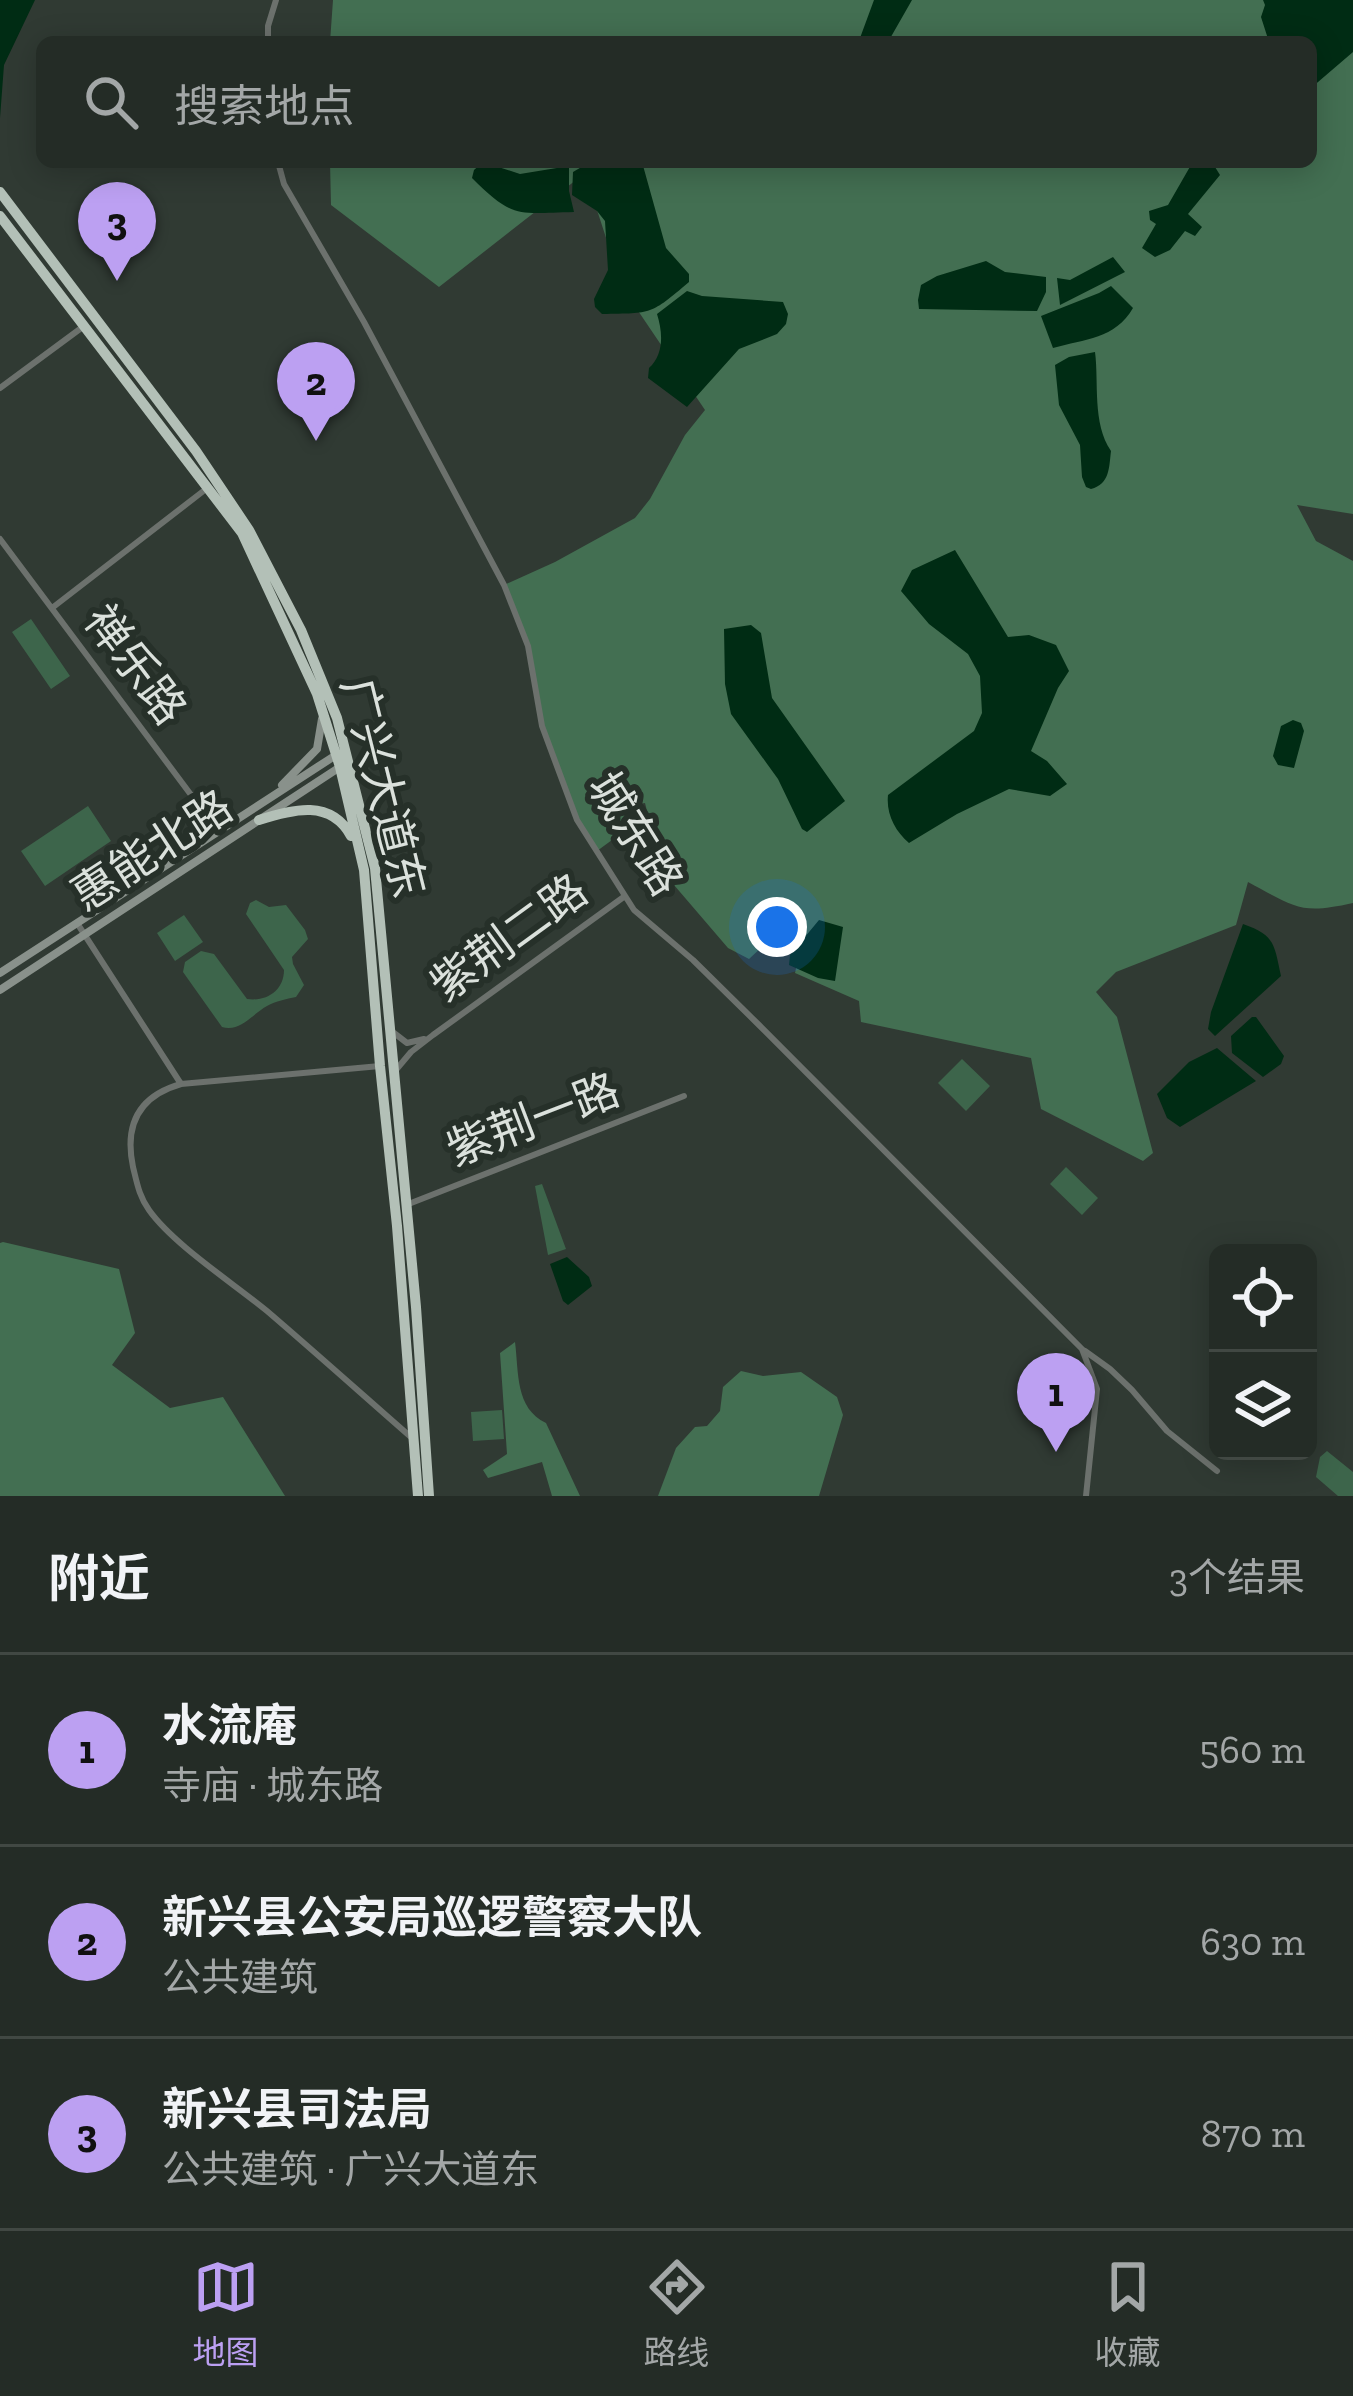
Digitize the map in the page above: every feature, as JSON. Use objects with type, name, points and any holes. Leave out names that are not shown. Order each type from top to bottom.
[{"type":"highway","name":"广兴大道东","points":[[0,192],[196,451],[261,548],[301,630],[344,741],[375,868],[429,1496]]},
{"type":"highway","name":"广兴大道东","points":[[0,216],[242,533],[317,694],[364,870],[418,1496]]},
{"type":"highway","points":[[259,820],[283,812],[324,811],[345,824],[357,847]]},
{"type":"street","points":[[268,36],[276,0]]},
{"type":"street","name":"城东路","points":[[280,168],[284,184],[364,322],[504,585],[528,646],[542,726],[577,820],[634,910],[726,992],[1082,1348],[1132,1390],[1167,1431],[1217,1471]]},
{"type":"street","points":[[0,388],[84,326]]},
{"type":"street","points":[[52,608],[207,488]]},
{"type":"street","name":"禅乐路","points":[[0,538],[218,831]]},
{"type":"street","points":[[260,804],[317,748],[322,720],[317,694]]},
{"type":"street","name":"惠能北路","points":[[0,973],[260,804],[338,760]]},
{"type":"street","name":"惠能北路","points":[[0,990],[259,820],[338,760]]},
{"type":"street","name":"紫荆二路","points":[[393,1077],[398,1065],[433,1035],[625,896]]},
{"type":"street","points":[[77,923],[181,1084]]},
{"type":"street","name":"紫荆二路","points":[[388,1022],[395,1035],[407,1042],[433,1035]]},
{"type":"street","points":[[380,1066],[164,1089],[150,1097],[131,1124],[130,1153],[139,1192],[149,1210],[412,1438]]},
{"type":"street","name":"紫荆一路","points":[[406,1204],[684,1096]]},
{"type":"street","points":[[1082,1348],[1097,1389],[1086,1496]]},
{"type":"shaded area","points":[[0,0],[35,0],[4,65],[0,118]]},
{"type":"shaded area","points":[[333,0],[1353,0],[1353,514],[1297,505],[1316,541],[1353,561],[1353,903],[1298,906],[1248,882],[1236,925],[1116,972],[1096,992],[1117,1017],[1153,1153],[1143,1161],[1041,1109],[1031,1058],[861,1022],[859,1001],[795,973],[803,936],[781,929],[749,959],[728,948],[662,871],[645,803],[626,806],[627,829],[597,851],[577,820],[542,726],[528,646],[504,585],[635,518],[705,410],[622,287],[585,173],[439,287],[331,205],[330,168],[1317,168],[1317,36],[330,36]]},
{"type":"shaded area","points":[[874,0],[912,0],[891,36],[861,36]]},
{"type":"shaded area","points":[[1263,0],[1353,0],[1353,52],[1317,83],[1317,36],[1267,36],[1261,17]]},
{"type":"shaded area","points":[[502,168],[520,174],[569,168],[574,212],[528,213],[508,207],[472,178],[474,170]]},
{"type":"shaded area","points":[[580,168],[644,168],[666,248],[689,274],[689,282],[650,310],[602,314],[594,299],[608,270],[605,221],[572,195],[573,172]]},
{"type":"shaded area","points":[[1189,168],[1216,168],[1220,175],[1188,214],[1202,227],[1195,236],[1185,231],[1170,250],[1155,257],[1142,248],[1156,224],[1149,211],[1168,205]]},
{"type":"shaded area","points":[[1113,257],[1125,272],[1060,305],[1057,278],[1070,280]]},
{"type":"shaded area","points":[[986,261],[1005,272],[1046,277],[1046,292],[1037,311],[919,309],[921,285]]},
{"type":"shaded area","points":[[1111,286],[1133,308],[1126,318],[1098,336],[1053,348],[1041,316]]},
{"type":"shaded area","points":[[687,291],[783,302],[788,314],[777,334],[739,349],[687,407],[648,378],[661,343],[657,314]]},
{"type":"shaded area","points":[[1095,352],[1099,415],[1111,451],[1105,479],[1091,489],[1082,477],[1080,445],[1059,405],[1055,365]]},
{"type":"shaded area","points":[[955,550],[1008,637],[1029,635],[1056,645],[1069,671],[1031,751],[1067,784],[1050,796],[1009,789],[909,843],[892,822],[888,795],[974,731],[982,713],[980,676],[968,654],[929,624],[901,591],[912,570]]},
{"type":"shaded area","points":[[31,619],[70,676],[51,689],[12,632]]},
{"type":"shaded area","points":[[751,625],[761,633],[772,698],[845,801],[807,832],[778,779],[731,714],[724,629]]},
{"type":"shaded area","points":[[1293,720],[1304,731],[1294,768],[1278,765],[1273,756],[1281,726]]},
{"type":"shaded area","points":[[88,806],[111,841],[45,886],[21,851]]},
{"type":"shaded area","points":[[256,900],[269,907],[286,905],[305,930],[308,939],[292,957],[304,985],[296,997],[270,1004],[240,1025],[222,1027],[183,972],[185,962],[201,951],[214,954],[247,999],[273,993],[284,970],[246,914]]},
{"type":"shaded area","points":[[184,915],[203,942],[175,961],[157,933]]},
{"type":"shaded area","points":[[819,920],[843,927],[835,981],[789,965],[790,955]]},
{"type":"shaded area","points":[[1243,924],[1271,942],[1281,976],[1215,1036],[1208,1029],[1211,1012]]},
{"type":"shaded area","points":[[1252,1017],[1284,1056],[1263,1077],[1232,1053],[1231,1036]]},
{"type":"shaded area","points":[[1217,1048],[1256,1081],[1180,1127],[1167,1118],[1157,1094],[1189,1062]]},
{"type":"shaded area","points":[[962,1059],[990,1086],[966,1111],[938,1083]]},
{"type":"shaded area","points":[[1066,1167],[1098,1198],[1082,1215],[1050,1184]]},
{"type":"shaded area","points":[[542,1184],[566,1249],[548,1255],[535,1186]]},
{"type":"shaded area","points":[[3,1242],[119,1269],[135,1333],[112,1365],[170,1408],[223,1397],[285,1496],[0,1496]]},
{"type":"shaded area","points":[[567,1257],[589,1277],[592,1286],[568,1305],[550,1264]]},
{"type":"shaded area","points":[[515,1342],[524,1399],[546,1423],[580,1496],[552,1496],[542,1462],[488,1478],[483,1470],[507,1454],[500,1353]]},
{"type":"shaded area","points":[[741,1371],[763,1376],[801,1372],[837,1397],[843,1415],[819,1496],[658,1496],[676,1448],[695,1427],[707,1426],[720,1411],[723,1387]]},
{"type":"shaded area","points":[[502,1410],[504,1439],[473,1441],[471,1412]]},
{"type":"shaded area","points":[[1327,1451],[1353,1472],[1353,1496],[1338,1496],[1316,1477],[1320,1457]]},
{"type":"place","name":"新兴县司法局","points":[[117,281]]},
{"type":"place","name":"新兴县公安局巡逻警察大队","points":[[316,441]]},
{"type":"place","name":"水流庵","points":[[1056,1452]]}]
